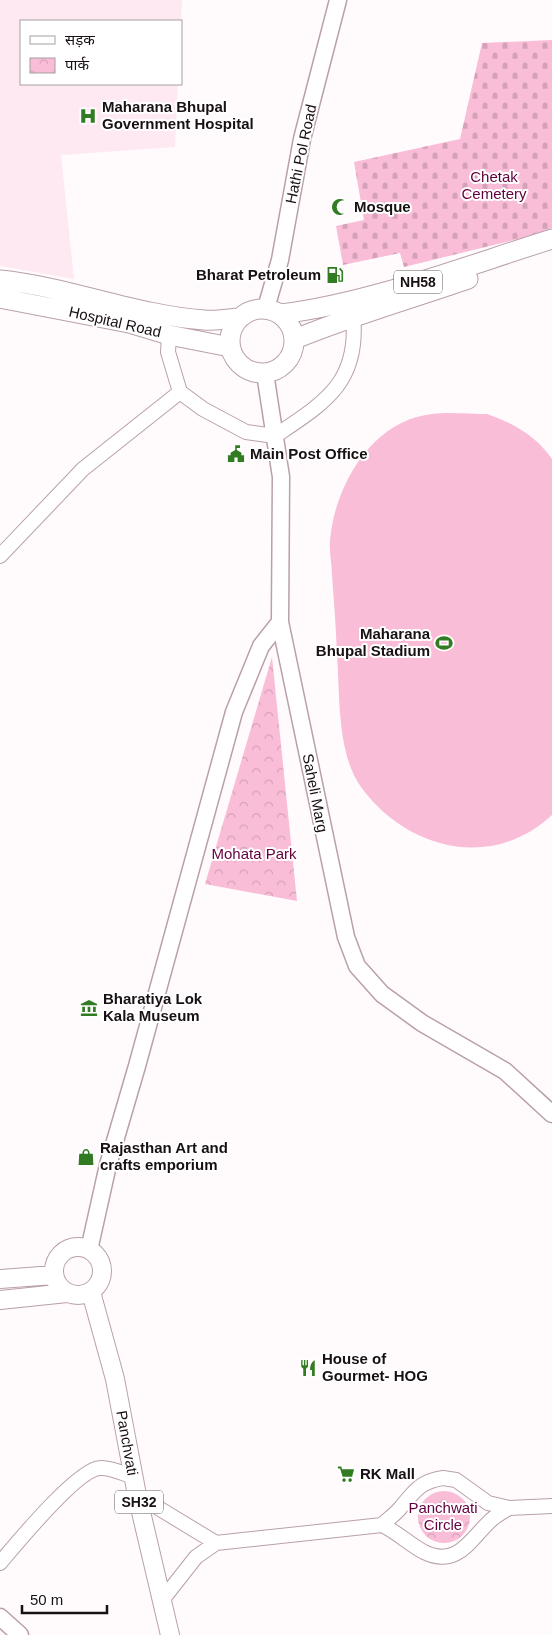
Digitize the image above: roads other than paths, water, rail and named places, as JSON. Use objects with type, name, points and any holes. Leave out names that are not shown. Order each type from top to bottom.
[{"type":"highway","name":"NH58","points":[[0,280],[27,282],[177,317],[206,321],[239,318],[252,310],[306,310],[412,283],[552,239]]},
{"type":"highway","name":"NH58","points":[[295,339],[353,315],[396,304],[552,250]]},
{"type":"highway","name":"Hospital Road","points":[[0,298],[129,323],[169,335],[230,347]]},
{"type":"highway","points":[[239,318],[230,332],[230,347],[233,355],[243,367],[257,372],[273,371],[287,362],[295,339],[290,325],[274,311]]},
{"type":"main road","name":"Hathi Pol Road","points":[[274,311],[280,260],[302,139],[338,0]]},
{"type":"main road","name":"Saheli Marg","points":[[265,372],[281,477],[280,622],[334,890],[346,937],[357,966],[382,994],[422,1023],[505,1071],[552,1114]]},
{"type":"main road","points":[[89,1250],[108,1165],[234,712],[261,646],[280,622]]},
{"type":"main road","points":[[0,1300],[67,1293],[83,1295],[91,1292],[100,1279],[102,1270],[96,1256],[89,1250],[82,1248],[67,1250],[56,1261],[54,1275],[56,1282],[67,1293]]},
{"type":"main road","points":[[0,1279],[54,1275]]},
{"type":"main road","name":"Panchvati","points":[[91,1292],[113,1368],[137,1495],[170,1635]]},
{"type":"main road","points":[[0,1617],[20,1635]]},
{"type":"street","points":[[169,335],[168,352],[180,392],[203,409],[246,432],[275,436],[323,404],[343,378],[353,344],[353,315]]},
{"type":"street","points":[[0,556],[83,469],[180,392]]},
{"type":"street","points":[[0,1563],[45,1511],[89,1471],[101,1467],[134,1478]]},
{"type":"street","points":[[382,1525],[402,1506],[419,1485],[430,1479],[456,1480],[488,1503],[509,1508],[552,1506]]},
{"type":"street","points":[[137,1495],[216,1543]]},
{"type":"street","points":[[163,1599],[196,1557],[216,1543],[382,1525],[397,1532],[423,1552],[435,1556],[448,1556],[460,1552],[471,1544],[491,1520],[509,1508]]},
{"type":"place","name":"Maharana Bhupal Government Hospital","points":[[88,116]]},
{"type":"place","name":"Mosque","points":[[340,207]]},
{"type":"place","name":"Bharat Petroleum","points":[[335,275]]},
{"type":"place","name":"Main Post Office","points":[[236,454]]},
{"type":"place","name":"Maharana Bhupal Stadium","points":[[444,643]]},
{"type":"place","name":"Bharatiya Lok Kala Museum","points":[[89,1008]]},
{"type":"place","name":"Rajasthan Art and crafts emporium","points":[[86,1157]]},
{"type":"place","name":"House of Gourmet- HOG","points":[[308,1368]]},
{"type":"place","name":"RK Mall","points":[[346,1474]]},
{"type":"park label","name":"Chetak Cemetery","points":[[494,186]]},
{"type":"park label","name":"Mohata Park","points":[[254,854]]},
{"type":"park label","name":"Panchwati Circle","points":[[443,1516]]}]
